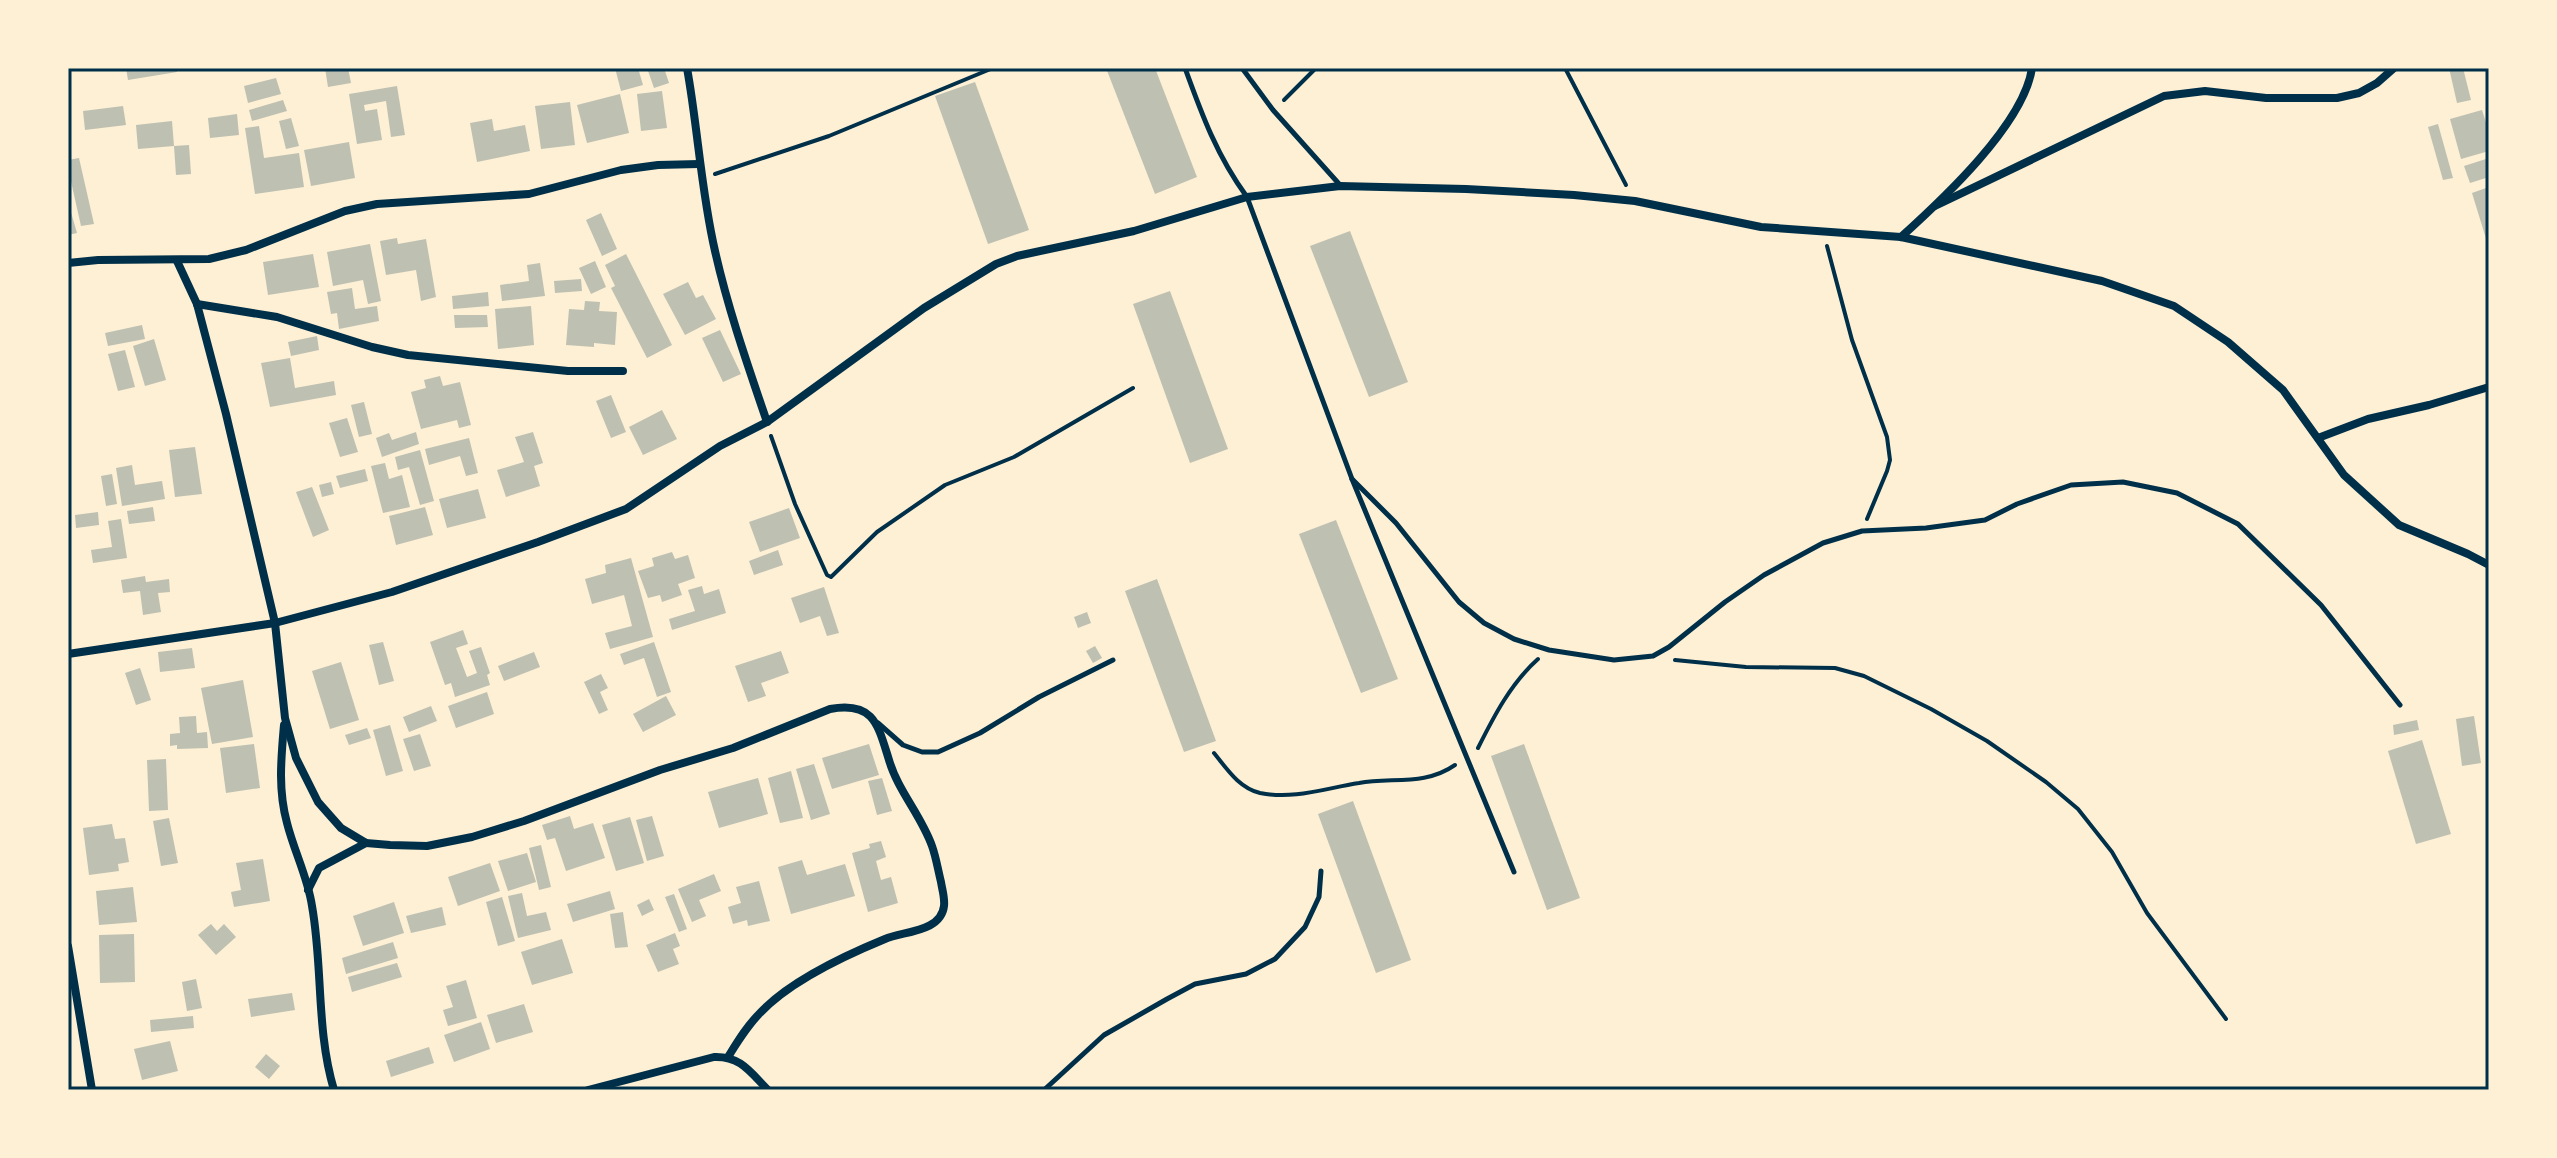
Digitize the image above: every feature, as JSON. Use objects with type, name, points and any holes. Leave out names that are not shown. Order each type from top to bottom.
[{"type":"street","points":[[687,68],[714,249],[730,311],[767,422]]},
{"type":"street","points":[[1901,237],[1935,206],[1995,140],[2022,98],[2032,68]]},
{"type":"street","points":[[1935,206],[2164,96],[2205,91],[2266,98],[2337,98],[2359,93],[2394,68]]},
{"type":"street","points":[[68,263],[209,259],[246,250],[345,211],[377,204],[529,194],[621,170],[699,164]]},
{"type":"street","points":[[68,654],[275,623],[392,592],[538,542],[626,509],[720,446],[767,422],[924,308],[996,264],[1017,256],[1134,231],[1247,197],[1340,186],[1497,190],[1635,201],[1761,227],[1901,237],[2102,281],[2174,306],[2228,342],[2283,390],[2344,475],[2399,525],[2489,565]]},
{"type":"street","points":[[177,261],[197,304],[226,414],[275,623],[285,718],[296,758],[318,802],[341,828],[366,843],[427,846],[472,837],[524,821],[660,770],[733,748],[830,709],[844,706],[858,709],[877,722],[899,787],[932,845],[943,894],[944,906],[940,917],[933,925],[889,937],[846,956],[800,983],[763,1010],[743,1032],[728,1057]]},
{"type":"street","points":[[197,304],[277,317],[408,355],[568,371],[623,371]]},
{"type":"street","points":[[2318,438],[2368,419],[2489,387]]},
{"type":"street","points":[[285,718],[279,776],[286,821],[308,890],[319,952],[322,1030],[334,1090]]},
{"type":"street","points":[[308,890],[319,868],[366,843]]},
{"type":"street","points":[[68,946],[92,1090]]},
{"type":"street","points":[[588,1090],[714,1057],[728,1057],[741,1063],[768,1090]]},
{"type":"lane","points":[[1185,68],[1212,139],[1228,171],[1247,197],[1352,479],[1514,872]]},
{"type":"lane","points":[[1242,68],[1273,110],[1340,186]]},
{"type":"lane","points":[[1352,479],[1396,523],[1459,602],[1484,623],[1514,639],[1549,650],[1614,660],[1653,656],[1764,575],[1823,543],[1862,531],[1926,528],[1985,520],[2017,504],[2071,485],[2123,482],[2177,493],[2238,524],[2321,605],[2400,705]]},
{"type":"lane","points":[[877,722],[903,745],[922,752],[938,752],[980,733],[1039,697],[1113,660]]},
{"type":"lane","points":[[1044,1090],[1104,1035],[1167,999],[1195,984],[1246,974],[1275,959],[1305,927],[1319,897],[1321,871]]},
{"type":"path","points":[[702,178],[829,136],[993,68]]},
{"type":"path","points":[[1273,110],[1316,68]]},
{"type":"path","points":[[1565,68],[1635,201]]},
{"type":"path","points":[[1823,233],[1852,340],[1889,450],[1887,471],[1862,531]]},
{"type":"path","points":[[767,422],[815,552],[831,577],[877,532],[945,485],[1014,457],[1133,388]]},
{"type":"path","points":[[1470,764],[1490,723],[1513,688],[1527,669],[1549,650]]},
{"type":"path","points":[[1653,656],[1746,667],[1835,668],[1864,676],[1987,741],[2046,782],[2078,809],[2112,852],[2147,913],[2226,1019]]},
{"type":"path","points":[[1214,753],[1239,783],[1258,793],[1285,795],[1324,791],[1360,782],[1407,781],[1436,776],[1466,756]]},
{"type":"building","points":[[126,68],[176,68],[177,72],[128,80]]},
{"type":"building","points":[[325,68],[348,68],[351,83],[328,87]]},
{"type":"building","points":[[615,68],[638,68],[643,85],[621,91]]},
{"type":"building","points":[[647,68],[664,68],[669,83],[654,88]]},
{"type":"building","points":[[1106,68],[1155,68],[1197,177],[1155,194]]},
{"type":"building","points":[[2449,68],[2463,68],[2471,100],[2457,103]]},
{"type":"building","points":[[276,78],[281,94],[248,103],[244,86]]},
{"type":"building","points":[[975,82],[1029,230],[988,244],[935,96]]},
{"type":"building","points":[[397,86],[405,135],[391,137],[386,101],[364,105],[365,111],[377,109],[382,140],[357,144],[349,94]]},
{"type":"building","points":[[662,91],[667,128],[641,131],[637,94]]},
{"type":"building","points":[[620,94],[629,133],[587,143],[577,105]]},
{"type":"building","points":[[283,100],[287,111],[252,121],[249,110]]},
{"type":"building","points":[[570,102],[575,145],[541,149],[535,106]]},
{"type":"building","points":[[123,106],[126,125],[85,130],[83,111]]},
{"type":"building","points":[[2482,110],[2489,132],[2489,151],[2461,159],[2450,119]]},
{"type":"building","points":[[237,114],[239,135],[210,138],[208,118]]},
{"type":"building","points":[[291,118],[299,146],[286,149],[279,121]]},
{"type":"building","points":[[492,119],[494,131],[525,125],[530,151],[477,162],[470,123]]},
{"type":"building","points":[[172,121],[174,146],[138,149],[136,125]]},
{"type":"building","points":[[2438,124],[2453,178],[2443,180],[2428,127]]},
{"type":"building","points":[[259,126],[264,158],[299,153],[304,187],[255,194],[245,128]]},
{"type":"building","points":[[349,142],[355,178],[311,186],[304,150]]},
{"type":"building","points":[[189,145],[191,174],[176,175],[174,146]]},
{"type":"building","points":[[79,158],[94,224],[81,226],[68,168],[68,160]]},
{"type":"building","points":[[2489,158],[2489,177],[2470,183],[2464,166]]},
{"type":"building","points":[[2486,188],[2489,198],[2488,245],[2472,193]]},
{"type":"building","points":[[68,202],[77,233],[68,235]]},
{"type":"building","points":[[601,213],[617,249],[602,256],[586,220]]},
{"type":"building","points":[[1350,231],[1408,382],[1369,397],[1310,246]]},
{"type":"building","points":[[397,238],[398,244],[426,239],[436,297],[421,301],[416,270],[386,275],[380,241]]},
{"type":"building","points":[[370,244],[381,301],[368,304],[363,280],[333,286],[327,252]]},
{"type":"building","points":[[313,254],[319,287],[268,295],[263,262]]},
{"type":"building","points":[[626,254],[672,345],[647,358],[611,288],[615,286],[605,265]]},
{"type":"building","points":[[595,261],[606,287],[591,294],[579,268]]},
{"type":"building","points":[[540,263],[545,296],[502,301],[500,285],[529,281],[527,265]]},
{"type":"building","points":[[581,279],[582,291],[555,293],[554,281]]},
{"type":"building","points":[[688,282],[696,298],[703,295],[716,319],[685,335],[663,294]]},
{"type":"building","points":[[352,288],[355,309],[377,306],[379,321],[339,329],[337,313],[331,314],[327,292]]},
{"type":"building","points":[[1170,291],[1228,449],[1190,463],[1133,304]]},
{"type":"building","points":[[488,292],[489,306],[453,309],[452,296]]},
{"type":"building","points":[[585,301],[600,302],[599,311],[617,312],[615,345],[566,345],[569,309],[584,310]]},
{"type":"building","points":[[531,306],[534,345],[498,349],[495,309]]},
{"type":"building","points":[[454,315],[487,315],[488,327],[455,328]]},
{"type":"building","points":[[142,325],[145,339],[108,346],[105,333]]},
{"type":"building","points":[[720,330],[741,374],[723,382],[702,338]]},
{"type":"building","points":[[317,336],[319,350],[291,356],[288,342]]},
{"type":"building","points":[[154,339],[166,380],[145,386],[133,346]]},
{"type":"building","points":[[125,350],[135,387],[118,391],[108,354]]},
{"type":"building","points":[[290,358],[295,388],[334,381],[336,395],[270,407],[261,363]]},
{"type":"building","points":[[440,376],[443,386],[460,382],[471,425],[459,428],[457,420],[421,429],[411,392],[426,388],[424,380]]},
{"type":"building","points":[[611,395],[626,432],[611,438],[596,401]]},
{"type":"building","points":[[364,402],[372,434],[359,437],[351,405]]},
{"type":"building","points":[[662,410],[677,439],[643,455],[629,427]]},
{"type":"building","points":[[347,418],[358,452],[340,457],[329,423]]},
{"type":"building","points":[[416,432],[419,444],[382,457],[376,438],[389,433],[392,440]]},
{"type":"building","points":[[533,432],[543,463],[534,466],[540,486],[506,497],[497,470],[524,462],[515,437]]},
{"type":"building","points":[[469,438],[478,473],[466,476],[460,456],[429,465],[425,449]]},
{"type":"building","points":[[195,447],[202,494],[175,497],[169,450]]},
{"type":"building","points":[[420,450],[434,501],[420,505],[409,467],[398,470],[395,457]]},
{"type":"building","points":[[385,463],[389,479],[402,475],[410,507],[383,513],[371,466]]},
{"type":"building","points":[[132,465],[135,485],[162,481],[165,499],[122,506],[116,468]]},
{"type":"building","points":[[365,469],[368,481],[340,488],[336,476]]},
{"type":"building","points":[[112,474],[117,504],[106,506],[101,476]]},
{"type":"building","points":[[331,482],[334,494],[322,497],[319,485]]},
{"type":"building","points":[[312,487],[329,530],[313,537],[296,492]]},
{"type":"building","points":[[478,489],[486,518],[447,528],[439,499]]},
{"type":"building","points":[[153,507],[155,521],[129,524],[127,511]]},
{"type":"building","points":[[425,507],[433,535],[396,545],[389,516]]},
{"type":"building","points":[[789,508],[800,538],[760,552],[749,522]]},
{"type":"building","points":[[98,512],[99,525],[76,528],[75,515]]},
{"type":"building","points":[[121,519],[127,558],[93,563],[91,550],[112,547],[108,521]]},
{"type":"building","points":[[1336,520],[1398,679],[1361,693],[1299,534]]},
{"type":"building","points":[[778,550],[783,565],[754,575],[749,561]]},
{"type":"building","points":[[672,552],[675,559],[688,555],[695,578],[678,584],[682,595],[662,602],[660,595],[648,598],[638,571],[654,566],[652,558]]},
{"type":"building","points":[[631,558],[653,637],[610,649],[605,633],[632,626],[624,595],[592,604],[585,579],[606,573],[605,565]]},
{"type":"building","points":[[145,576],[146,582],[169,579],[170,592],[158,593],[161,612],[143,615],[140,591],[123,593],[121,580]]},
{"type":"building","points":[[1157,579],[1216,741],[1184,752],[1125,591]]},
{"type":"building","points":[[702,586],[704,594],[719,589],[726,613],[672,630],[669,619],[695,611],[688,590]]},
{"type":"building","points":[[824,587],[839,633],[827,636],[820,616],[800,623],[791,598]]},
{"type":"building","points":[[1087,612],[1091,623],[1078,628],[1074,617]]},
{"type":"building","points":[[463,630],[468,644],[456,648],[467,677],[477,673],[469,651],[481,647],[490,673],[487,675],[490,685],[455,697],[451,683],[445,685],[430,642]]},
{"type":"building","points":[[383,642],[394,681],[379,685],[369,645]]},
{"type":"building","points":[[654,642],[671,692],[657,697],[644,658],[624,665],[620,654]]},
{"type":"building","points":[[1095,646],[1102,658],[1093,663],[1086,651]]},
{"type":"building","points":[[192,648],[195,668],[160,672],[158,652]]},
{"type":"building","points":[[781,651],[789,673],[761,683],[766,696],[748,702],[735,666]]},
{"type":"building","points":[[534,652],[540,667],[504,681],[498,666]]},
{"type":"building","points":[[341,662],[359,720],[330,729],[312,671]]},
{"type":"building","points":[[140,668],[151,700],[136,705],[125,673]]},
{"type":"building","points":[[601,674],[608,688],[600,692],[608,710],[599,714],[584,682]]},
{"type":"building","points":[[243,680],[253,737],[212,744],[201,688]]},
{"type":"building","points":[[487,692],[494,714],[456,728],[448,706]]},
{"type":"building","points":[[666,696],[676,715],[643,732],[633,714]]},
{"type":"building","points":[[431,706],[437,721],[409,732],[403,717]]},
{"type":"building","points":[[196,716],[197,733],[207,732],[208,748],[177,749],[177,745],[170,746],[170,734],[180,733],[179,717]]},
{"type":"building","points":[[2474,716],[2481,763],[2462,766],[2456,719]]},
{"type":"building","points":[[2417,720],[2419,730],[2394,735],[2393,725]]},
{"type":"building","points":[[390,725],[403,771],[386,776],[373,730]]},
{"type":"building","points":[[367,728],[371,738],[349,745],[345,735]]},
{"type":"building","points":[[420,734],[431,766],[414,771],[403,739]]},
{"type":"building","points":[[2422,740],[2451,834],[2416,844],[2388,751]]},
{"type":"building","points":[[254,744],[260,788],[226,793],[220,748]]},
{"type":"building","points":[[869,744],[879,775],[832,789],[822,758]]},
{"type":"building","points":[[1524,744],[1580,898],[1547,910],[1491,756]]},
{"type":"building","points":[[166,759],[168,810],[149,811],[147,760]]},
{"type":"building","points":[[814,764],[830,814],[811,820],[796,769]]},
{"type":"building","points":[[791,771],[803,818],[780,823],[768,778]]},
{"type":"building","points":[[758,778],[768,814],[719,828],[708,792]]},
{"type":"building","points":[[882,778],[892,811],[877,815],[868,781]]},
{"type":"building","points":[[1353,801],[1411,960],[1376,973],[1318,814]]},
{"type":"building","points":[[570,816],[574,829],[593,823],[605,858],[566,871],[555,838],[547,840],[542,825]]},
{"type":"building","points":[[652,816],[664,856],[647,861],[636,820]]},
{"type":"building","points":[[630,817],[644,863],[616,871],[602,825]]},
{"type":"building","points":[[169,818],[178,863],[161,866],[153,821]]},
{"type":"building","points":[[112,824],[115,839],[125,838],[129,862],[118,864],[119,871],[89,875],[83,828]]},
{"type":"building","points":[[881,841],[886,857],[876,861],[881,880],[891,877],[898,903],[868,912],[852,853]]},
{"type":"building","points":[[541,845],[551,887],[539,890],[529,848]]},
{"type":"building","points":[[527,853],[536,882],[508,891],[498,861]]},
{"type":"building","points":[[263,859],[270,901],[234,907],[231,892],[241,890],[236,863]]},
{"type":"building","points":[[802,860],[807,875],[845,864],[855,896],[791,914],[778,867]]},
{"type":"building","points":[[490,863],[500,891],[458,906],[448,877]]},
{"type":"building","points":[[714,874],[721,891],[699,900],[706,916],[692,922],[678,889]]},
{"type":"building","points":[[759,881],[770,921],[748,926],[747,920],[733,924],[728,907],[741,903],[736,887]]},
{"type":"building","points":[[133,887],[137,922],[99,925],[96,891]]},
{"type":"building","points":[[610,891],[615,909],[573,922],[567,904]]},
{"type":"building","points":[[522,893],[527,916],[546,912],[551,930],[518,938],[508,896]]},
{"type":"building","points":[[674,894],[687,929],[679,932],[665,897]]},
{"type":"building","points":[[502,897],[515,941],[498,946],[486,902]]},
{"type":"building","points":[[649,899],[654,910],[642,916],[637,905]]},
{"type":"building","points":[[394,902],[404,933],[363,946],[353,916]]},
{"type":"building","points":[[442,907],[446,925],[411,933],[406,916]]},
{"type":"building","points":[[623,912],[628,947],[615,948],[610,914]]},
{"type":"building","points":[[211,924],[217,931],[224,924],[236,937],[216,955],[198,935]]},
{"type":"building","points":[[675,933],[680,946],[673,949],[679,964],[658,972],[646,945]]},
{"type":"building","points":[[134,934],[135,982],[100,983],[99,935]]},
{"type":"building","points":[[562,939],[573,973],[532,985],[521,952]]},
{"type":"building","points":[[393,942],[398,958],[346,974],[342,958]]},
{"type":"building","points":[[397,963],[402,977],[352,992],[348,977]]},
{"type":"building","points":[[196,979],[202,1008],[187,1011],[182,982]]},
{"type":"building","points":[[466,980],[477,1018],[448,1026],[443,1010],[453,1007],[446,986]]},
{"type":"building","points":[[292,993],[295,1010],[251,1017],[248,999]]},
{"type":"building","points":[[524,1004],[533,1032],[496,1043],[487,1015]]},
{"type":"building","points":[[193,1016],[194,1028],[151,1032],[150,1020]]},
{"type":"building","points":[[481,1022],[490,1049],[454,1062],[444,1035]]},
{"type":"building","points":[[170,1041],[178,1071],[142,1080],[134,1049]]},
{"type":"building","points":[[429,1047],[434,1063],[391,1077],[386,1061]]},
{"type":"building","points":[[266,1054],[280,1066],[269,1079],[255,1067]]}]
